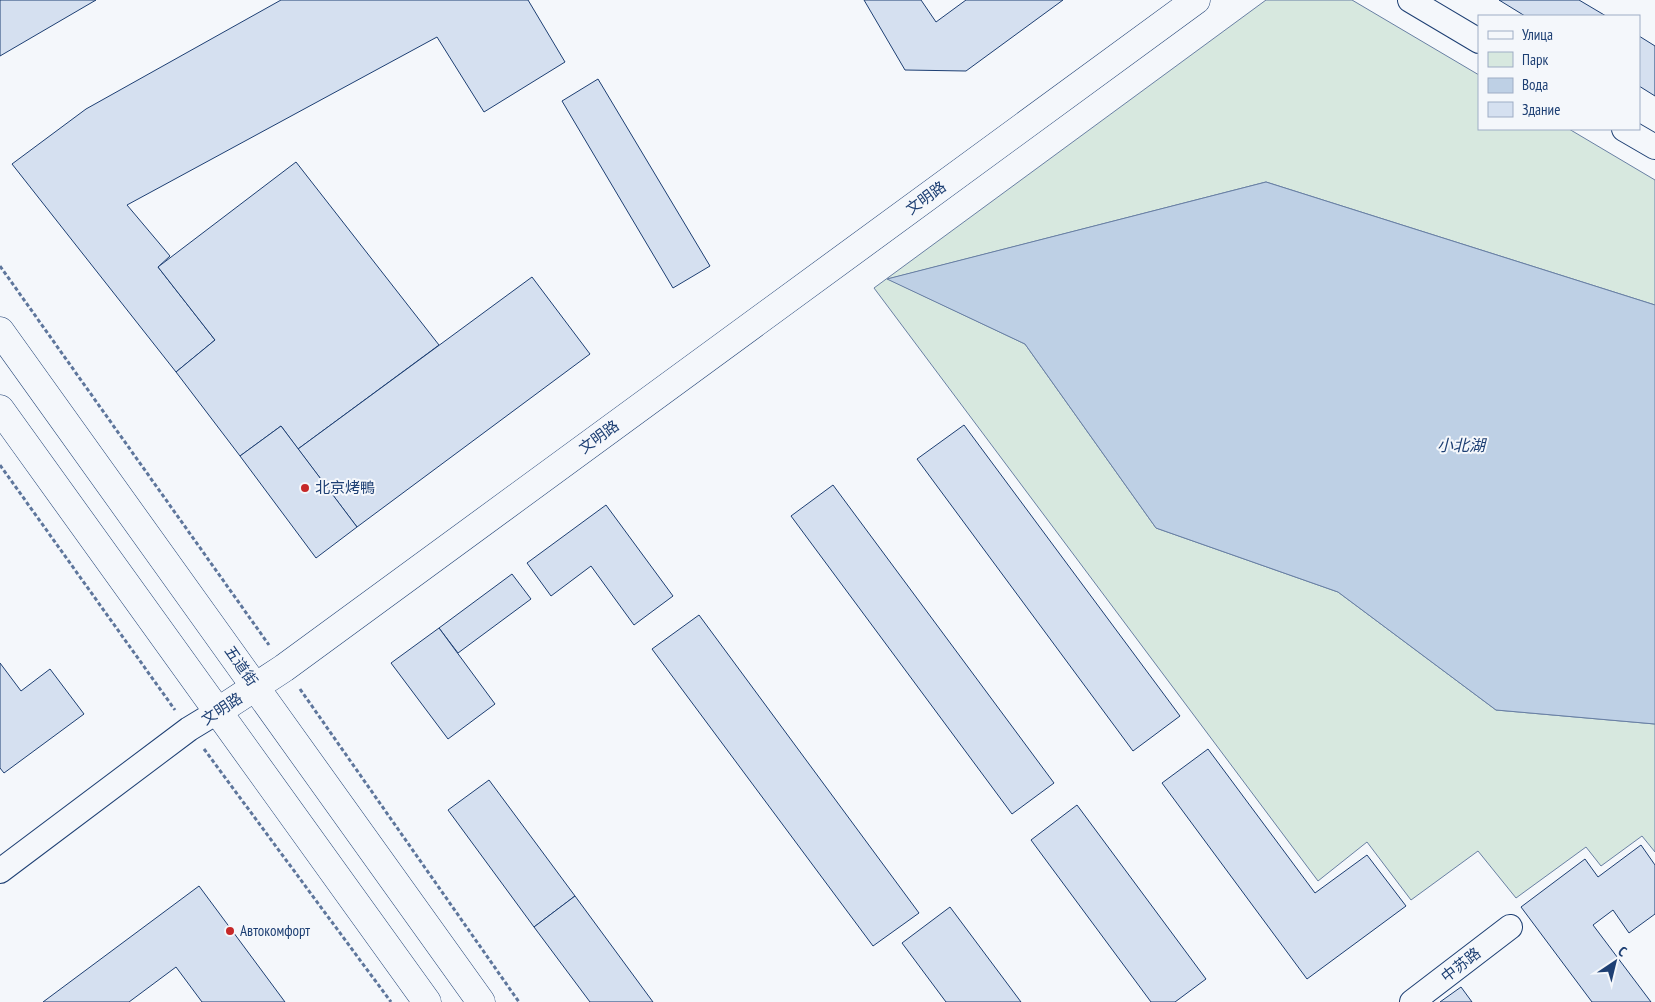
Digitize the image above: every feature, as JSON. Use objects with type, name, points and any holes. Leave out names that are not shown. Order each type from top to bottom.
[{"type":"main road","name":"文明路","points":[[217,712],[284,668],[1196,0]]},
{"type":"main road","name":"五道街","points":[[0,331],[482,1002]]},
{"type":"main road","points":[[0,409],[426,1002]]},
{"type":"street","points":[[1410,0],[1478,40]]},
{"type":"street","points":[[1626,130],[1655,147]]},
{"type":"street","name":"文明路","points":[[0,870],[190,729],[217,712]]},
{"type":"street","name":"中苏路","points":[[1412,1002],[1510,927]]},
{"type":"path","points":[[0,266],[519,1002]]},
{"type":"green space","points":[[1266,0],[1352,0],[1478,74],[1478,130],[1571,130],[1655,180],[1655,305],[1266,182],[888,279],[1025,344],[1156,528],[1338,592],[1496,710],[1655,724],[1655,852],[1642,836],[1601,866],[1586,847],[1516,898],[1478,851],[1411,900],[1367,842],[1318,881],[874,288]]},
{"type":"water","name":"小北湖","points":[[1266,182],[1655,305],[1655,724],[1496,710],[1338,592],[1156,528],[1025,344],[887,279]]},
{"type":"building","points":[[0,0],[96,0],[0,56]]},
{"type":"building","points":[[281,0],[528,0],[565,62],[484,112],[437,37],[127,205],[170,256],[158,267],[215,340],[176,372],[12,164],[86,109]]},
{"type":"building","points":[[864,0],[921,0],[936,22],[966,0],[1063,0],[966,71],[905,70]]},
{"type":"building","points":[[1499,0],[1579,0],[1604,15],[1523,15]]},
{"type":"building","points":[[1640,37],[1655,46],[1655,96],[1640,87]]},
{"type":"building","points":[[598,79],[710,266],[673,288],[562,101]]},
{"type":"building","points":[[296,162],[439,345],[298,449],[281,426],[240,456],[176,372],[215,340],[158,267]]},
{"type":"building","points":[[532,277],[590,354],[357,527],[298,449]]},
{"type":"building","points":[[964,425],[1180,716],[1133,751],[917,459]]},
{"type":"building","points":[[281,426],[357,527],[316,558],[240,456]]},
{"type":"building","points":[[833,485],[1054,783],[1012,814],[791,516]]},
{"type":"building","points":[[606,505],[673,596],[634,625],[591,566],[551,596],[527,563]]},
{"type":"building","points":[[512,574],[531,599],[458,653],[439,628]]},
{"type":"building","points":[[699,615],[919,913],[873,946],[652,649]]},
{"type":"building","points":[[439,628],[495,704],[448,739],[391,663]]},
{"type":"building","points":[[0,663],[21,691],[50,669],[84,714],[4,773],[0,768]]},
{"type":"building","points":[[1208,749],[1315,893],[1367,855],[1406,906],[1307,979],[1162,783]]},
{"type":"building","points":[[489,780],[575,896],[534,927],[448,810]]},
{"type":"building","points":[[1077,805],[1206,979],[1175,1002],[1151,1002],[1031,840]]},
{"type":"building","points":[[1641,845],[1655,865],[1655,914],[1629,933],[1613,910],[1593,925],[1651,1002],[1592,1002],[1521,907],[1585,859],[1598,877]]},
{"type":"building","points":[[199,886],[285,1002],[202,1002],[176,967],[129,1002],[43,1002]]},
{"type":"building","points":[[575,896],[653,1002],[590,1002],[534,927]]},
{"type":"building","points":[[950,907],[1021,1002],[946,1002],[902,943]]},
{"type":"building","points":[[1461,987],[1472,1002],[1440,1002]]},
{"type":"place","name":"北京烤鴨","points":[[305,488]]},
{"type":"place","name":"Автокомфорт","points":[[230,931]]}]
